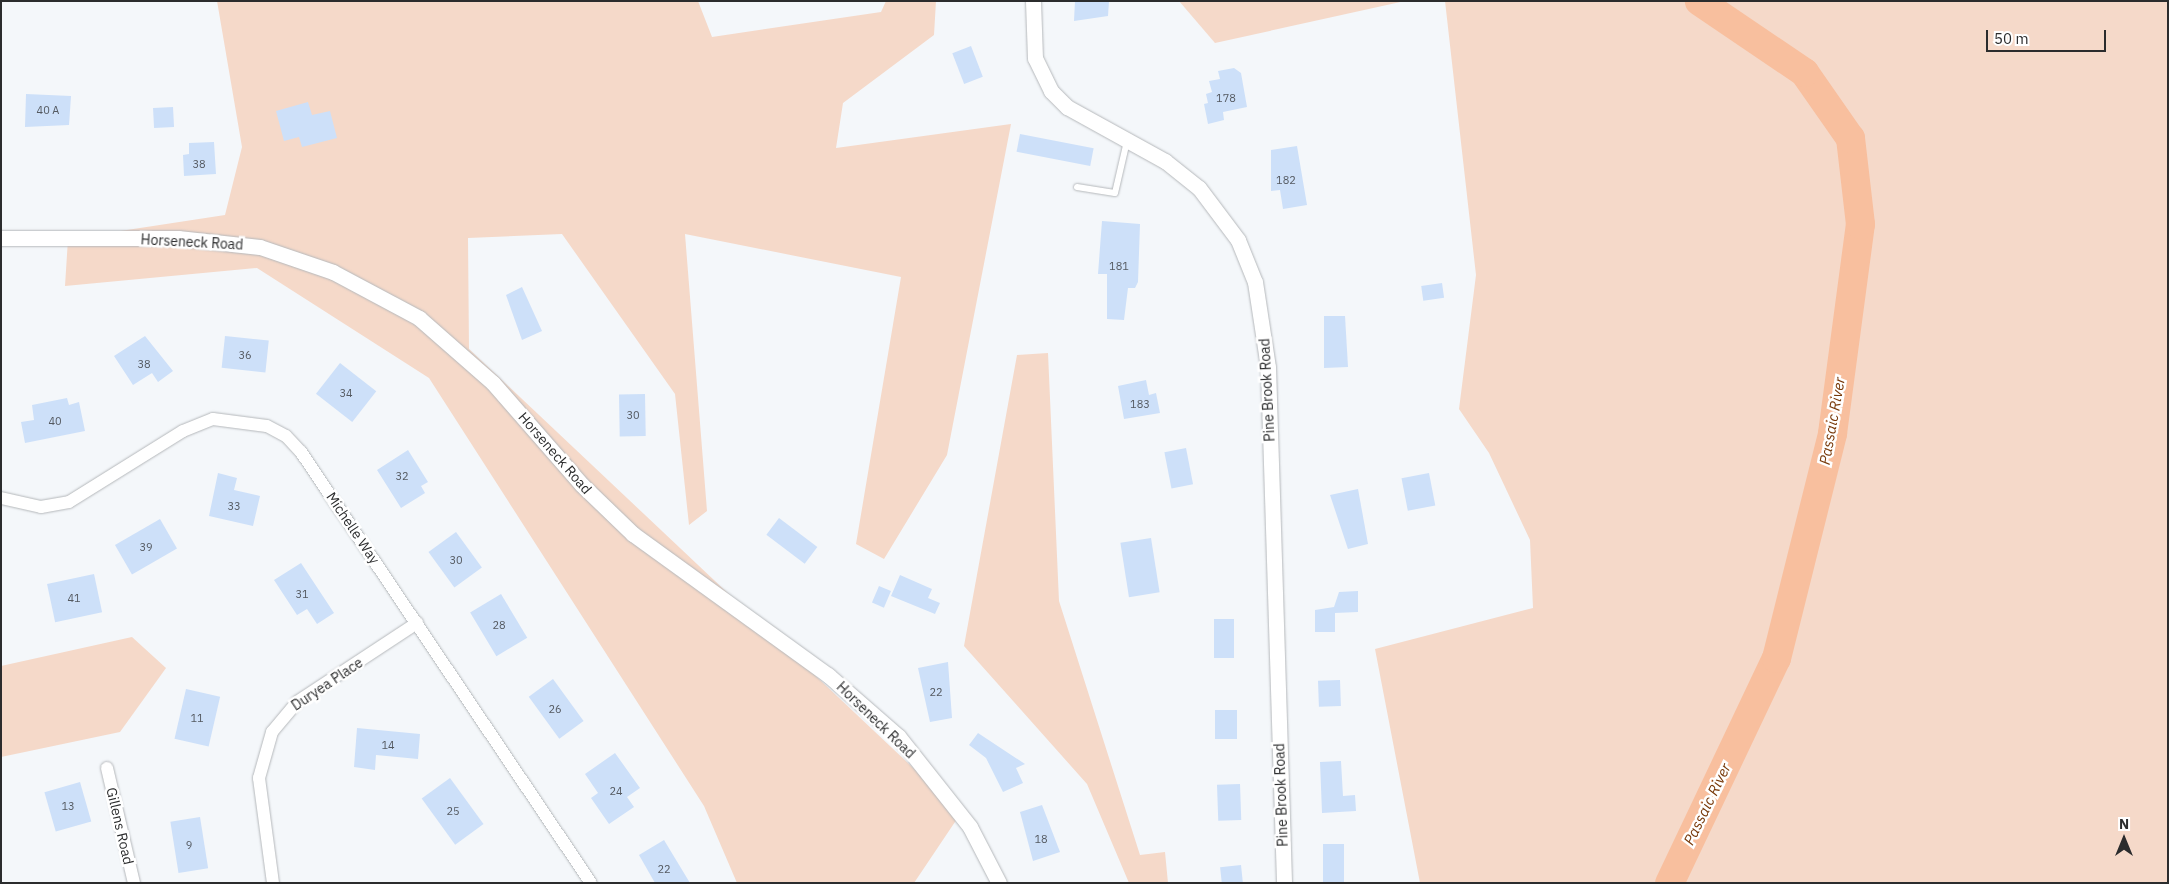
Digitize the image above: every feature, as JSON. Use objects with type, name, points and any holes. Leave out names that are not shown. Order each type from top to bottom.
[{"type":"street","name":"Pine Brook Road","points":[[1033,1],[1034,58],[1045,82],[1067,106],[1165,161],[1200,188],[1238,240],[1256,282],[1268,367],[1284,883]]},
{"type":"street","name":"Horseneck Road","points":[[1,238],[178,238],[260,247],[333,272],[419,318],[488,377],[582,485],[633,534],[828,674],[884,723],[970,827],[1000,883]]},
{"type":"street","name":"Michelle Way","points":[[1,498],[41,506],[69,502],[203,421],[235,419],[267,426],[301,452],[591,883]]},
{"type":"street","name":"Duryea Place","points":[[273,883],[259,778],[272,732],[297,702],[417,622]]},
{"type":"street","name":"Gillens Road","points":[[107,768],[134,883]]},
{"type":"lane","points":[[1077,187],[1116,193],[1127,141]]},
{"type":"shaded area","points":[[217,1],[698,1],[712,37],[881,12],[886,1],[936,1],[934,35],[843,103],[836,148],[1011,124],[947,455],[884,559],[856,544],[901,277],[685,234],[707,511],[689,525],[675,394],[562,234],[468,238],[469,349],[961,813],[914,883],[737,883],[704,806],[429,378],[257,268],[65,286],[68,239],[225,215],[242,147]]},
{"type":"shaded area","points":[[1179,1],[1405,1],[1215,43]]},
{"type":"shaded area","points":[[1445,1],[2168,1],[2168,883],[1420,883],[1375,649],[1533,608],[1530,540],[1489,453],[1459,409],[1476,275]]},
{"type":"shaded area","points":[[1048,353],[1059,601],[1140,855],[1165,852],[1168,883],[1129,883],[1087,784],[964,646],[1017,355]]},
{"type":"shaded area","points":[[132,637],[166,668],[120,732],[1,757],[1,666]]},
{"type":"building","points":[[1075,1],[1109,1],[1108,16],[1074,21]]},
{"type":"building","points":[[971,46],[983,77],[964,84],[952,53]]},
{"type":"building","points":[[1234,68],[1241,73],[1247,107],[1223,112],[1224,120],[1208,124],[1204,104],[1208,103],[1206,94],[1212,92],[1209,81],[1220,79],[1218,71]]},
{"type":"building","points":[[26,94],[71,96],[69,125],[25,127]]},
{"type":"building","points":[[308,102],[312,115],[330,111],[337,138],[302,147],[299,137],[284,141],[276,111]]},
{"type":"building","points":[[173,107],[174,127],[154,128],[153,108]]},
{"type":"building","points":[[1020,134],[1094,148],[1090,166],[1017,152]]},
{"type":"building","points":[[214,142],[216,174],[184,176],[183,155],[189,154],[189,143]]},
{"type":"building","points":[[1297,146],[1307,205],[1283,209],[1280,190],[1271,191],[1271,150]]},
{"type":"building","points":[[1102,221],[1140,224],[1138,282],[1135,288],[1128,288],[1124,320],[1107,319],[1107,274],[1098,274]]},
{"type":"building","points":[[1442,283],[1444,298],[1423,301],[1421,286]]},
{"type":"building","points":[[522,287],[542,331],[522,340],[506,295]]},
{"type":"building","points":[[1324,316],[1345,316],[1348,367],[1324,368]]},
{"type":"building","points":[[145,336],[173,371],[158,382],[152,373],[133,385],[114,356]]},
{"type":"building","points":[[225,336],[269,341],[265,372],[222,368]]},
{"type":"building","points":[[340,363],[376,391],[352,422],[316,394]]},
{"type":"building","points":[[1146,380],[1149,395],[1156,393],[1160,413],[1124,419],[1118,386]]},
{"type":"building","points":[[619,394],[645,394],[646,436],[620,436]]},
{"type":"building","points":[[67,398],[69,405],[79,402],[85,431],[25,443],[21,422],[34,420],[32,405]]},
{"type":"building","points":[[1186,448],[1193,484],[1171,489],[1164,452]]},
{"type":"building","points":[[408,450],[428,482],[421,486],[425,493],[401,508],[377,470]]},
{"type":"building","points":[[218,473],[237,478],[234,490],[260,496],[253,526],[209,516]]},
{"type":"building","points":[[1429,473],[1435,505],[1408,511],[1402,478]]},
{"type":"building","points":[[1358,489],[1368,544],[1348,549],[1330,495]]},
{"type":"building","points":[[779,518],[817,547],[805,564],[766,535]]},
{"type":"building","points":[[160,519],[177,548],[132,574],[115,545]]},
{"type":"building","points":[[456,532],[482,568],[454,588],[428,552]]},
{"type":"building","points":[[1151,538],[1160,592],[1129,597],[1120,543]]},
{"type":"building","points":[[301,563],[334,613],[317,624],[307,609],[297,615],[274,580]]},
{"type":"building","points":[[94,574],[102,612],[55,622],[47,584]]},
{"type":"building","points":[[900,575],[932,589],[928,598],[940,603],[935,614],[891,596]]},
{"type":"building","points":[[879,586],[891,591],[884,608],[872,603]]},
{"type":"building","points":[[1358,591],[1358,612],[1335,613],[1335,632],[1315,632],[1315,610],[1334,607],[1339,592]]},
{"type":"building","points":[[501,594],[527,638],[496,656],[470,613]]},
{"type":"building","points":[[1214,619],[1234,619],[1234,658],[1214,658]]},
{"type":"building","points":[[948,662],[952,718],[930,722],[918,668]]},
{"type":"building","points":[[553,679],[584,721],[559,739],[529,697]]},
{"type":"building","points":[[1340,680],[1341,706],[1319,707],[1318,681]]},
{"type":"building","points":[[186,689],[220,697],[209,747],[175,739]]},
{"type":"building","points":[[1215,710],[1237,710],[1237,739],[1215,739]]},
{"type":"building","points":[[357,728],[420,734],[418,759],[376,755],[375,770],[354,767]]},
{"type":"building","points":[[978,733],[1025,764],[1016,768],[1023,783],[1003,792],[986,758],[969,745]]},
{"type":"building","points":[[615,753],[640,788],[627,797],[634,807],[609,824],[591,798],[598,793],[585,774]]},
{"type":"building","points":[[1341,761],[1343,796],[1355,795],[1356,811],[1322,813],[1320,762]]},
{"type":"building","points":[[450,778],[484,824],[455,845],[422,799]]},
{"type":"building","points":[[80,782],[91,821],[56,832],[44,792]]},
{"type":"building","points":[[1240,784],[1241,820],[1218,821],[1217,785]]},
{"type":"building","points":[[1042,805],[1060,852],[1033,861],[1020,812]]},
{"type":"building","points":[[200,817],[208,868],[179,873],[170,822]]},
{"type":"building","points":[[664,840],[690,883],[655,883],[639,855]]},
{"type":"building","points":[[1323,844],[1344,844],[1344,883],[1323,883]]},
{"type":"building","points":[[1241,865],[1243,883],[1222,883],[1220,867]]},
{"type":"waterway","name":"Passaic River","points":[[1669,883],[1776,658],[1832,433],[1860,224],[1850,138],[1804,72],[1699,1]]}]
